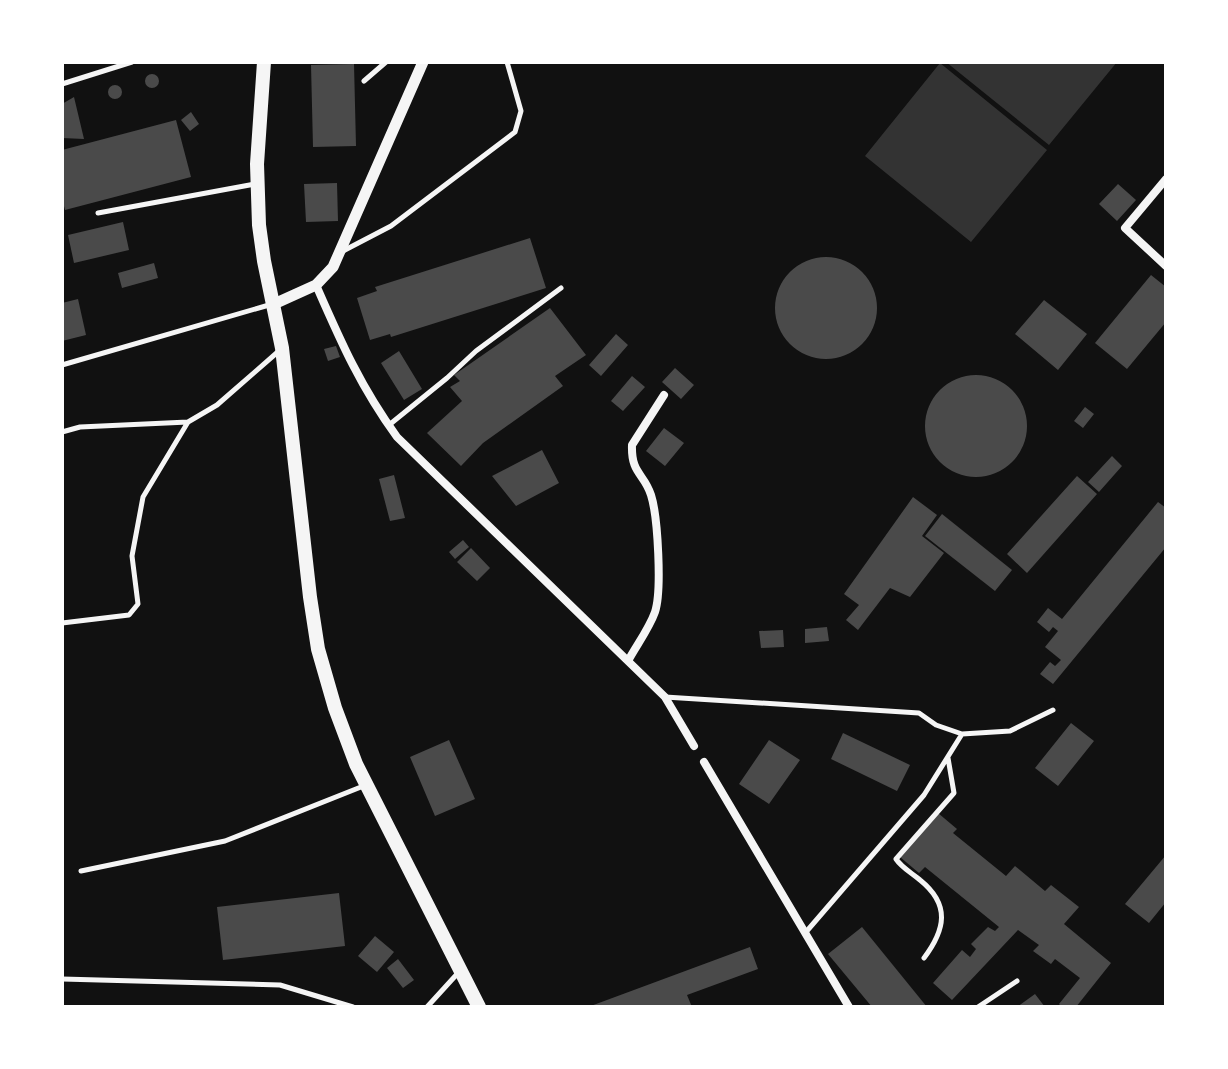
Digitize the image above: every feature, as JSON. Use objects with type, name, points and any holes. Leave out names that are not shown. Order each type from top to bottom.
[{"type":"main road","points":[[264,62],[257,183],[264,261],[282,348],[313,624],[335,708],[366,785],[479,1007]]},
{"type":"street","points":[[274,304],[316,285],[329,273],[342,251],[423,62]]},
{"type":"street","points":[[1166,179],[1125,228],[1166,266]]},
{"type":"street","points":[[316,285],[352,368],[370,400],[397,437],[665,697],[694,746]]},
{"type":"street","points":[[628,661],[655,612],[657,583],[658,523],[650,492],[635,470],[632,445],[664,395]]},
{"type":"street","points":[[704,762],[849,1007]]},
{"type":"lane","points":[[62,84],[132,62]]},
{"type":"lane","points":[[364,81],[386,62]]},
{"type":"lane","points":[[342,251],[391,226],[515,132],[521,111],[507,62]]},
{"type":"lane","points":[[98,213],[257,183]]},
{"type":"lane","points":[[388,426],[476,351],[561,288]]},
{"type":"lane","points":[[62,365],[274,304]]},
{"type":"lane","points":[[62,432],[80,427],[188,422],[217,405],[282,348]]},
{"type":"lane","points":[[62,623],[129,615],[138,604],[132,556],[143,497],[188,422]]},
{"type":"lane","points":[[665,697],[919,713],[936,725],[962,734],[1010,731],[1053,710]]},
{"type":"lane","points":[[805,932],[924,795],[962,734]]},
{"type":"lane","points":[[924,958],[938,939],[942,915],[933,893],[896,859],[954,793],[947,757]]},
{"type":"lane","points":[[81,871],[225,841],[366,785]]},
{"type":"lane","points":[[427,1007],[461,969]]},
{"type":"lane","points":[[62,979],[280,985],[353,1007]]},
{"type":"lane","points":[[978,1007],[1017,981]]},
{"type":"shaded area","points":[[946,62],[1117,62],[1049,145]]},
{"type":"shaded area","points":[[940,63],[1047,150],[971,242],[865,156]]},
{"type":"building","points":[[354,64],[356,146],[313,147],[311,65]]},
{"type":"building","points":[[152,74],[159,81],[152,88],[145,81]]},
{"type":"building","points":[[115,85],[122,92],[115,99],[108,92]]},
{"type":"building","points":[[74,97],[84,139],[62,138],[62,104]]},
{"type":"building","points":[[191,112],[199,124],[190,131],[181,120]]},
{"type":"building","points":[[176,120],[191,177],[65,210],[62,150]]},
{"type":"building","points":[[337,183],[338,221],[306,222],[304,184]]},
{"type":"building","points":[[1118,184],[1136,200],[1117,221],[1099,204]]},
{"type":"building","points":[[123,222],[129,250],[74,263],[68,235]]},
{"type":"building","points":[[530,238],[546,288],[391,337],[390,334],[370,340],[357,298],[377,291],[375,287]]},
{"type":"building","points":[[826,257],[846,261],[862,272],[873,288],[877,308],[873,328],[862,344],[846,355],[826,359],[806,355],[790,344],[779,328],[775,308],[779,288],[790,272],[806,261]]},
{"type":"building","points":[[154,263],[158,278],[122,288],[118,273]]},
{"type":"building","points":[[1151,275],[1166,287],[1166,322],[1127,369],[1095,343]]},
{"type":"building","points":[[78,299],[86,335],[62,341],[62,303]]},
{"type":"building","points":[[1044,300],[1087,334],[1058,370],[1015,334]]},
{"type":"building","points":[[550,308],[586,355],[555,376],[563,386],[483,443],[461,466],[427,433],[462,401],[450,387],[460,381],[454,375]]},
{"type":"building","points":[[616,334],[628,345],[601,376],[589,365]]},
{"type":"building","points":[[336,346],[340,357],[328,361],[324,349]]},
{"type":"building","points":[[399,351],[422,389],[404,400],[381,363]]},
{"type":"building","points":[[675,368],[694,385],[681,399],[662,382]]},
{"type":"building","points":[[976,375],[996,379],[1012,390],[1023,406],[1027,426],[1023,446],[1012,462],[996,473],[976,477],[956,473],[940,462],[929,446],[925,426],[929,406],[940,390],[956,379]]},
{"type":"building","points":[[632,376],[645,387],[623,411],[611,401]]},
{"type":"building","points":[[1085,407],[1094,414],[1083,428],[1074,421]]},
{"type":"building","points":[[664,428],[684,443],[665,466],[646,451]]},
{"type":"building","points":[[542,450],[559,483],[516,506],[492,476]]},
{"type":"building","points":[[1112,456],[1122,466],[1099,492],[1088,482]]},
{"type":"building","points":[[394,475],[405,518],[390,521],[379,479]]},
{"type":"building","points":[[1077,476],[1097,494],[1027,573],[1007,554]]},
{"type":"building","points":[[913,497],[937,515],[922,536],[944,553],[910,597],[890,588],[858,630],[846,620],[859,605],[844,594]]},
{"type":"building","points":[[1158,502],[1166,508],[1166,547],[1053,684],[1040,674],[1050,662],[1055,666],[1061,660],[1045,647],[1058,631],[1053,627],[1049,632],[1037,622],[1048,608],[1062,619]]},
{"type":"building","points":[[942,514],[1012,570],[995,591],[925,536]]},
{"type":"building","points":[[463,540],[469,547],[455,559],[449,552]]},
{"type":"building","points":[[471,548],[490,568],[477,581],[457,562]]},
{"type":"building","points":[[827,627],[829,641],[805,643],[805,629]]},
{"type":"building","points":[[783,630],[784,647],[761,648],[759,631]]},
{"type":"building","points":[[1071,723],[1094,741],[1058,786],[1035,768]]},
{"type":"building","points":[[843,733],[910,765],[897,791],[831,759]]},
{"type":"building","points":[[449,740],[475,799],[435,816],[410,757]]},
{"type":"building","points":[[769,740],[800,760],[769,804],[739,784]]},
{"type":"building","points":[[938,813],[957,829],[953,833],[1006,876],[1015,866],[1045,891],[1051,885],[1079,907],[1064,924],[1111,963],[1076,1007],[1062,1007],[1059,1004],[1080,978],[1055,959],[1051,964],[1033,951],[1039,945],[1018,930],[952,1000],[933,983],[962,950],[970,957],[976,949],[971,944],[988,927],[995,931],[999,927],[925,867],[919,873],[900,857]]},
{"type":"building","points":[[1166,855],[1166,902],[1149,923],[1125,904]]},
{"type":"building","points":[[339,893],[345,946],[223,960],[217,907]]},
{"type":"building","points":[[862,927],[927,1007],[872,1007],[828,954]]},
{"type":"building","points":[[375,936],[394,952],[377,972],[358,956]]},
{"type":"building","points":[[750,947],[758,969],[687,995],[692,1007],[588,1007]]},
{"type":"building","points":[[398,959],[414,980],[403,988],[387,968]]},
{"type":"building","points":[[1035,994],[1045,1007],[1017,1007]]}]
